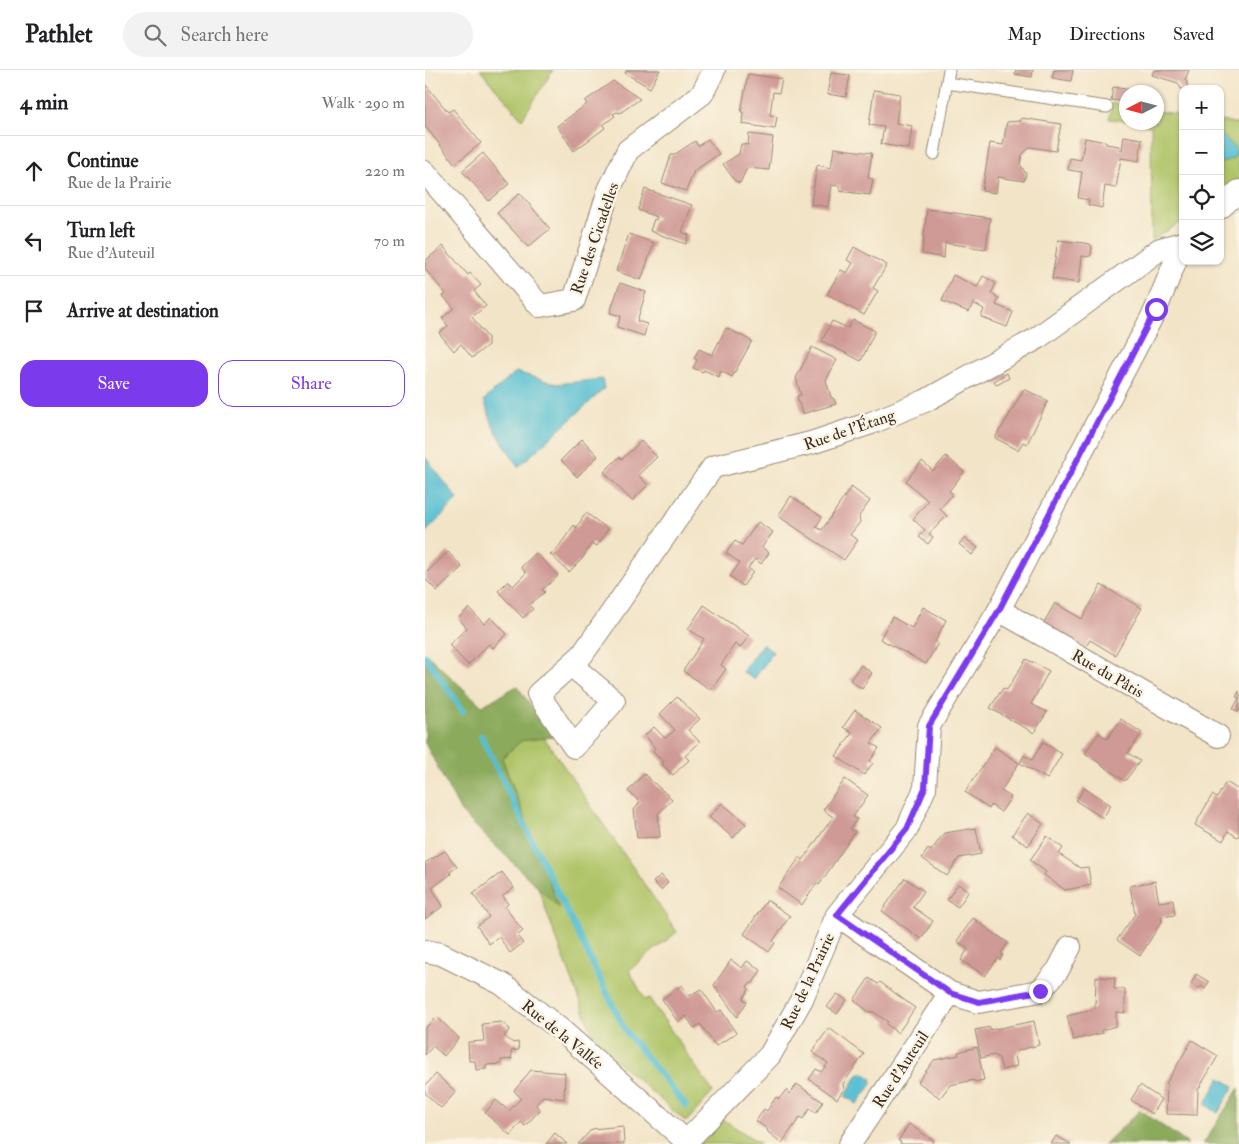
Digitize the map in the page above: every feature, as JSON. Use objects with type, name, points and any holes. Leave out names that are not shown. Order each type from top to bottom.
[{"type":"street","name":"Rue des Cicadelles","points":[[425,172],[539,306],[574,300],[609,190],[628,150],[702,94],[714,70]]},
{"type":"street","points":[[1224,204],[1239,191]]},
{"type":"street","name":"Rue de l'Étang","points":[[571,664],[582,655],[713,467],[811,443],[871,423],[925,401],[1037,339],[1160,248],[1179,243]]},
{"type":"street","name":"Rue de la Prairie","points":[[685,1142],[770,1055],[802,1000],[837,915],[907,829],[925,788],[929,726],[999,610],[1156,309],[1179,250]]},
{"type":"street","name":"Rue du Pâtis","points":[[999,610],[1218,736]]},
{"type":"street","points":[[837,915],[950,993],[979,1002],[1040,991],[1058,970],[1070,947]]},
{"type":"street","name":"Rue de la Vallée","points":[[425,951],[441,954],[502,984],[561,1030],[685,1142]]},
{"type":"street","name":"Rue d'Auteuil","points":[[850,1144],[950,993]]},
{"type":"lane","points":[[934,154],[949,70]]},
{"type":"lane","points":[[947,82],[1107,107]]},
{"type":"green space","points":[[480,70],[553,70],[522,119]]},
{"type":"green space","points":[[1112,103],[1119,104],[1119,120],[1109,119]]},
{"type":"green space","points":[[1164,112],[1179,114],[1179,223],[1152,240],[1151,130],[1164,130]]},
{"type":"green space","points":[[1224,122],[1239,124],[1239,182],[1224,192]]},
{"type":"green space","points":[[425,653],[482,706],[517,686],[553,737],[521,741],[502,758],[559,908],[461,812],[425,743]]},
{"type":"green space","points":[[539,730],[677,932],[629,970],[645,1000],[649,998],[713,1092],[686,1122],[596,1043],[548,916],[485,734],[520,734]]},
{"type":"green space","points":[[1239,1088],[1239,1144],[1203,1144]]},
{"type":"green space","points":[[1140,1110],[1188,1144],[1105,1144]]},
{"type":"green space","points":[[722,1119],[761,1144],[696,1144]]},
{"type":"water","points":[[1224,137],[1237,150],[1234,158],[1224,162]]},
{"type":"water","points":[[516,372],[556,384],[602,379],[604,389],[518,467],[493,426],[484,400]]},
{"type":"water","points":[[425,457],[458,499],[425,533]]},
{"type":"water","points":[[762,644],[773,652],[754,679],[742,672]]},
{"type":"water","points":[[859,1073],[864,1073],[871,1078],[872,1084],[857,1104],[845,1096]]},
{"type":"water","points":[[1220,1078],[1234,1086],[1218,1113],[1205,1104]]},
{"type":"building","points":[[627,70],[660,70],[650,88],[625,73]]},
{"type":"building","points":[[1016,70],[1033,70],[1032,77],[1015,74]]},
{"type":"building","points":[[1054,70],[1073,70],[1071,81],[1052,78]]},
{"type":"building","points":[[1154,70],[1189,70],[1185,80],[1187,85],[1179,85],[1178,83],[1152,75]]},
{"type":"building","points":[[831,73],[850,75],[846,97],[827,94]]},
{"type":"building","points":[[748,74],[782,79],[779,93],[773,92],[770,115],[777,117],[775,129],[742,124],[743,112],[741,112]]},
{"type":"building","points":[[613,81],[640,99],[620,113],[613,114],[615,116],[603,125],[605,128],[574,151],[557,126],[587,104],[585,101]]},
{"type":"building","points":[[425,84],[448,112],[453,109],[481,143],[455,164],[425,126]]},
{"type":"building","points":[[1113,87],[1119,88],[1119,101],[1111,100]]},
{"type":"building","points":[[874,90],[900,94],[896,123],[912,126],[909,149],[881,144],[884,127],[869,125]]},
{"type":"building","points":[[1021,118],[1061,124],[1056,151],[1030,147],[1022,155],[1020,164],[1026,174],[1024,181],[998,177],[996,193],[982,191],[990,143],[1003,145],[1007,122],[1021,121]]},
{"type":"building","points":[[749,134],[773,137],[769,170],[747,168],[740,183],[735,181],[723,164],[739,154],[741,144],[748,145]]},
{"type":"building","points":[[1124,136],[1142,139],[1139,161],[1121,158],[1116,188],[1105,186],[1102,208],[1088,205],[1089,200],[1078,198],[1082,172],[1068,170],[1070,158],[1081,160],[1085,138],[1119,146],[1119,149],[1122,150]]},
{"type":"building","points":[[708,139],[719,154],[694,171],[686,191],[662,183],[671,155],[674,155],[695,141],[698,146]]},
{"type":"building","points":[[834,148],[872,153],[868,178],[873,179],[870,195],[840,191],[840,186],[831,185],[828,207],[811,204],[817,165],[831,168]]},
{"type":"building","points":[[483,153],[509,184],[489,201],[462,171]]},
{"type":"building","points":[[645,189],[692,205],[682,232],[689,235],[686,244],[650,231],[654,219],[656,220],[657,217],[638,210]]},
{"type":"building","points":[[520,193],[550,229],[528,247],[497,213]]},
{"type":"building","points":[[927,209],[990,218],[986,249],[945,243],[944,258],[922,254]]},
{"type":"building","points":[[629,234],[654,243],[641,280],[616,271]]},
{"type":"building","points":[[1058,240],[1090,244],[1092,247],[1091,255],[1088,257],[1082,256],[1079,283],[1052,279]]},
{"type":"building","points":[[443,246],[468,275],[470,273],[481,285],[474,291],[486,306],[472,317],[488,338],[488,345],[472,358],[461,344],[454,351],[439,333],[448,326],[442,318],[454,308],[443,296],[446,294],[425,269],[425,261]]},
{"type":"building","points":[[854,247],[887,265],[873,288],[878,291],[864,315],[827,294],[841,270],[847,273],[853,263],[847,260]]},
{"type":"building","points":[[953,275],[977,287],[983,276],[996,283],[991,294],[999,298],[996,305],[1013,312],[1007,327],[981,317],[984,309],[973,303],[969,312],[942,301]]},
{"type":"building","points":[[620,283],[646,292],[637,321],[647,324],[644,336],[617,327],[621,316],[610,313]]},
{"type":"building","points":[[853,320],[875,331],[861,361],[822,341],[832,321],[848,328]]},
{"type":"building","points":[[726,328],[752,341],[732,377],[721,371],[719,377],[704,370],[703,372],[693,368],[697,360],[694,358],[699,349],[712,355]]},
{"type":"building","points":[[812,347],[837,360],[826,380],[831,397],[836,404],[802,414],[797,396],[801,395],[796,378]]},
{"type":"building","points":[[1007,373],[1009,378],[997,385],[994,381]]},
{"type":"building","points":[[1024,389],[1048,401],[1027,444],[1023,442],[1018,450],[995,438]]},
{"type":"building","points":[[582,439],[598,456],[577,477],[561,460]]},
{"type":"building","points":[[641,441],[657,457],[638,475],[648,485],[632,501],[604,472],[619,457],[622,459]]},
{"type":"building","points":[[946,456],[964,472],[949,491],[953,494],[940,509],[947,516],[929,534],[933,537],[928,544],[919,537],[925,530],[913,519],[928,501],[906,481],[922,461],[933,471]]},
{"type":"building","points":[[851,487],[870,501],[859,516],[860,522],[850,535],[858,540],[844,560],[778,516],[791,496],[822,517],[816,527],[822,530]]},
{"type":"building","points":[[586,513],[608,529],[597,546],[592,543],[582,559],[569,572],[550,554],[557,549],[574,525],[576,528]]},
{"type":"building","points":[[758,522],[773,532],[762,547],[769,553],[761,564],[755,559],[748,568],[753,572],[743,586],[730,576],[740,563],[726,553],[735,541],[742,545]]},
{"type":"building","points":[[965,538],[978,548],[972,555],[959,544]]},
{"type":"building","points":[[448,552],[462,567],[437,591],[425,579],[425,574]]},
{"type":"building","points":[[536,553],[558,576],[542,590],[545,592],[529,605],[533,609],[523,618],[498,591],[508,581],[513,586],[526,573],[521,567]]},
{"type":"building","points":[[1101,585],[1142,608],[1115,655],[1090,640],[1085,648],[1043,624],[1055,603],[1082,619]]},
{"type":"building","points":[[704,605],[749,636],[740,648],[735,644],[721,665],[726,669],[711,690],[683,671],[704,639],[688,629]]},
{"type":"building","points":[[923,607],[946,620],[935,642],[938,643],[926,664],[880,639],[892,617],[912,628]]},
{"type":"building","points":[[469,608],[484,624],[491,617],[507,634],[493,648],[489,644],[468,665],[449,645],[467,628],[458,618]]},
{"type":"building","points":[[1026,659],[1049,671],[1031,704],[1047,712],[1034,733],[990,708],[1003,688],[1007,690]]},
{"type":"building","points":[[861,665],[872,673],[862,689],[850,680]]},
{"type":"building","points":[[677,697],[700,719],[688,730],[700,742],[685,756],[689,760],[673,775],[662,764],[664,762],[653,751],[655,748],[645,735],[654,727],[665,738],[675,730],[660,714]]},
{"type":"building","points":[[1239,698],[1239,712],[1233,709]]},
{"type":"building","points":[[855,710],[882,728],[871,743],[879,748],[870,761],[873,763],[864,775],[836,756],[852,733],[843,727]]},
{"type":"building","points":[[1121,719],[1142,733],[1128,753],[1140,761],[1125,781],[1085,753],[1099,733],[1107,739]]},
{"type":"building","points":[[1043,742],[1062,754],[1047,779],[1020,763],[1024,755],[1032,760]]},
{"type":"building","points":[[995,747],[1019,763],[1001,791],[1011,797],[1001,812],[991,805],[989,809],[965,792]]},
{"type":"building","points":[[644,774],[672,799],[658,814],[660,837],[637,838],[634,810],[640,802],[628,791]]},
{"type":"building","points":[[845,779],[868,795],[853,817],[857,819],[850,829],[855,832],[819,885],[817,883],[802,905],[778,888],[800,857],[803,860],[833,817],[823,810]]},
{"type":"building","points":[[1226,782],[1239,790],[1239,836],[1237,837],[1228,831],[1223,841],[1195,825],[1212,795],[1217,798]]},
{"type":"building","points":[[1084,788],[1111,805],[1103,818],[1076,801]]},
{"type":"building","points":[[722,803],[746,824],[733,838],[709,817]]},
{"type":"building","points":[[1028,813],[1043,824],[1028,846],[1012,835]]},
{"type":"building","points":[[976,828],[981,854],[959,858],[947,876],[922,858],[928,849],[931,851],[944,833]]},
{"type":"building","points":[[1047,836],[1063,848],[1059,854],[1080,868],[1088,867],[1091,885],[1065,890],[1044,875],[1046,872],[1030,860]]},
{"type":"building","points":[[445,851],[457,867],[450,872],[451,874],[432,888],[443,906],[425,919],[425,863]]},
{"type":"building","points":[[502,872],[514,888],[503,896],[508,904],[505,907],[523,931],[517,936],[523,943],[510,953],[499,937],[489,944],[477,926],[489,917],[473,894]]},
{"type":"building","points":[[661,875],[668,883],[661,890],[653,882]]},
{"type":"building","points":[[905,878],[924,891],[913,907],[933,921],[921,939],[882,911]]},
{"type":"building","points":[[1155,881],[1159,902],[1173,900],[1175,915],[1161,917],[1162,921],[1140,956],[1117,940],[1135,914],[1130,886]]},
{"type":"building","points":[[958,884],[969,891],[958,907],[947,900]]},
{"type":"building","points":[[767,900],[790,916],[773,941],[775,943],[769,952],[744,934]]},
{"type":"building","points":[[973,918],[1008,943],[1001,953],[1003,955],[1000,960],[998,958],[985,976],[961,960],[968,949],[957,941]]},
{"type":"building","points":[[731,960],[742,968],[747,961],[761,970],[753,983],[747,987],[749,989],[743,999],[747,1002],[737,1017],[714,985]]},
{"type":"building","points":[[1196,974],[1209,982],[1205,989],[1201,986],[1199,989],[1191,984]]},
{"type":"building","points":[[1096,977],[1115,978],[1114,989],[1125,989],[1125,1013],[1116,1012],[1116,1026],[1102,1030],[1103,1033],[1073,1040],[1067,1016],[1092,1010],[1095,1007]]},
{"type":"building","points":[[869,978],[878,984],[880,982],[915,1008],[898,1033],[886,1024],[888,1022],[874,1012],[869,1012],[854,1000]]},
{"type":"building","points":[[682,985],[689,996],[701,989],[717,1012],[721,1010],[736,1033],[716,1046],[700,1024],[694,1028],[686,1016],[678,1022],[662,999]]},
{"type":"building","points":[[837,994],[847,1000],[837,1014],[827,1007]]},
{"type":"building","points":[[437,1017],[459,1038],[444,1056],[433,1046],[425,1055],[425,1028]]},
{"type":"building","points":[[1034,1021],[1039,1045],[1019,1050],[1015,1055],[1017,1066],[1002,1070],[999,1058],[994,1055],[981,1058],[975,1030],[990,1027],[990,1030]]},
{"type":"building","points":[[501,1022],[510,1029],[504,1036],[513,1043],[518,1042],[519,1050],[511,1051],[512,1059],[501,1060],[501,1064],[486,1065],[486,1069],[476,1070],[475,1061],[469,1061],[468,1042],[484,1041],[482,1024]]},
{"type":"building","points":[[829,1028],[864,1054],[843,1084],[844,1089],[837,1099],[809,1079],[816,1069],[821,1072],[828,1063],[812,1052]]},
{"type":"building","points":[[1192,1040],[1218,1056],[1198,1090],[1197,1115],[1166,1114],[1167,1082]]},
{"type":"building","points":[[977,1047],[984,1080],[950,1085],[940,1098],[918,1082],[934,1060],[959,1055],[958,1052]]},
{"type":"building","points":[[531,1070],[565,1073],[564,1099],[543,1096],[536,1105],[540,1110],[525,1126],[521,1122],[510,1135],[485,1113],[496,1100],[509,1111],[521,1098],[514,1091]]},
{"type":"building","points":[[436,1074],[456,1092],[441,1108],[425,1093],[425,1086]]},
{"type":"building","points":[[797,1084],[823,1102],[816,1113],[810,1108],[803,1119],[800,1117],[782,1143],[756,1121],[764,1109],[767,1111],[776,1097],[779,1099],[786,1090],[790,1094]]},
{"type":"building","points":[[1140,1085],[1161,1099],[1152,1114],[1131,1100]]},
{"type":"building","points":[[909,1124],[934,1141],[932,1144],[900,1144],[901,1142],[898,1141]]},
{"type":"building","points":[[623,1126],[624,1144],[578,1144],[592,1129]]},
{"type":"building","points":[[555,1133],[567,1144],[546,1144]]},
{"type":"building","points":[[1056,1136],[1071,1144],[1051,1144]]},
{"type":"waterway","points":[[425,656],[463,711]]},
{"type":"waterway","points":[[481,736],[626,1032],[686,1106]]},
{"type":"route","points":[[1040,991],[979,1002],[950,993],[837,915],[907,829],[925,788],[929,726],[999,610],[1156,309]]}]
